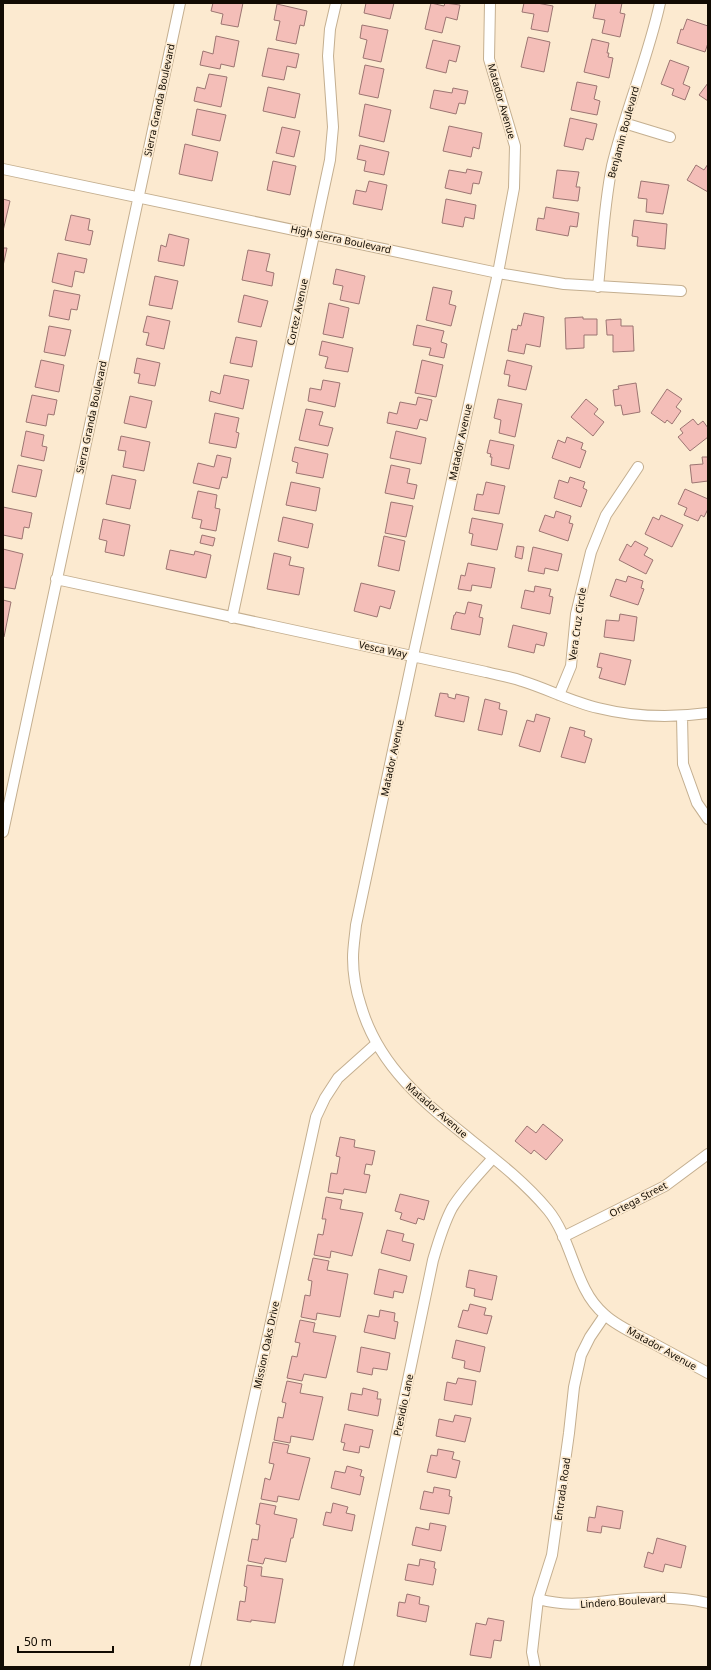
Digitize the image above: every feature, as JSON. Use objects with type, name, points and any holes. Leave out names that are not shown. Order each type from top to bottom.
[{"type":"street","name":"Sierra Granda Boulevard","points":[[3,832],[180,3]]},
{"type":"street","name":"Cortez Avenue","points":[[232,618],[330,160],[333,127],[328,56],[330,29],[336,3]]},
{"type":"street","name":"Matador Avenue","points":[[490,3],[489,59],[515,146],[514,188],[498,273],[413,656],[356,925],[353,958],[357,992],[364,1018],[376,1044],[395,1072],[417,1095],[493,1158],[529,1190],[549,1211],[563,1237],[585,1290],[593,1302],[605,1315],[627,1330],[708,1373]]},
{"type":"street","name":"Benjamin Boulevard","points":[[598,287],[612,167],[624,123],[654,29],[660,3]]},
{"type":"street","points":[[624,123],[670,137]]},
{"type":"street","name":"High Sierra Boulevard","points":[[3,169],[314,233],[498,273],[564,284],[681,291]]},
{"type":"street","name":"Vera Cruz Circle","points":[[559,695],[571,666],[576,614],[591,552],[606,515],[638,467]]},
{"type":"street","name":"Vesca Way","points":[[56,579],[522,680],[596,708],[626,714],[682,716],[708,714]]},
{"type":"street","points":[[682,716],[683,764],[696,803],[708,819]]},
{"type":"street","name":"Mission Oaks Drive","points":[[195,1667],[316,1117],[325,1098],[338,1078],[376,1044]]},
{"type":"street","name":"Ortega Street","points":[[563,1237],[665,1186],[708,1154]]},
{"type":"street","name":"Presidio Lane","points":[[348,1667],[433,1260],[442,1231],[452,1208],[468,1186],[493,1158]]},
{"type":"street","name":"Entrada Road","points":[[535,1667],[532,1652],[538,1599],[552,1555],[574,1387],[581,1355],[590,1337],[605,1315]]},
{"type":"street","name":"Lindero Boulevard","points":[[538,1599],[567,1604],[585,1604],[632,1598],[675,1598],[708,1603]]},
{"type":"building","points":[[213,3],[243,3],[238,27],[221,24],[223,14],[211,11]]},
{"type":"building","points":[[366,3],[394,3],[390,19],[364,13]]},
{"type":"building","points":[[431,3],[444,6],[445,3],[460,5],[457,20],[446,17],[442,33],[425,29]]},
{"type":"building","points":[[524,3],[537,3],[553,6],[548,32],[531,29],[534,14],[522,12]]},
{"type":"building","points":[[596,3],[622,3],[620,13],[625,14],[620,37],[602,33],[605,20],[593,18]]},
{"type":"building","points":[[277,4],[307,11],[304,26],[300,25],[296,44],[276,40],[280,21],[274,20]]},
{"type":"building","points":[[687,19],[708,26],[708,43],[705,52],[677,43],[681,29],[683,30]]},
{"type":"building","points":[[362,25],[388,30],[381,62],[363,58],[367,40],[360,38]]},
{"type":"building","points":[[216,36],[239,41],[234,67],[221,64],[220,69],[200,65],[203,51],[213,54]]},
{"type":"building","points":[[528,37],[550,42],[544,72],[521,67]]},
{"type":"building","points":[[592,39],[609,43],[607,53],[609,53],[608,57],[613,58],[609,78],[584,72]]},
{"type":"building","points":[[433,40],[460,46],[456,62],[449,60],[446,73],[426,68]]},
{"type":"building","points":[[268,48],[299,54],[296,68],[287,66],[284,80],[262,76]]},
{"type":"building","points":[[670,60],[689,67],[683,84],[690,87],[685,100],[672,95],[674,89],[661,84]]},
{"type":"building","points":[[365,65],[384,69],[378,98],[359,94]]},
{"type":"building","points":[[209,74],[227,77],[221,107],[194,101],[197,87],[205,89]]},
{"type":"building","points":[[577,82],[597,86],[594,99],[600,101],[597,115],[571,110]]},
{"type":"building","points":[[708,83],[708,101],[699,95]]},
{"type":"building","points":[[268,87],[300,94],[295,118],[263,111]]},
{"type":"building","points":[[453,88],[468,91],[465,104],[459,103],[456,114],[430,108],[434,90],[452,93]]},
{"type":"building","points":[[365,104],[391,110],[384,142],[359,136]]},
{"type":"building","points":[[197,109],[226,115],[220,141],[192,135]]},
{"type":"building","points":[[570,118],[597,124],[593,140],[586,138],[583,150],[564,146]]},
{"type":"building","points":[[449,126],[482,133],[479,149],[473,147],[471,157],[443,151]]},
{"type":"building","points":[[282,127],[300,131],[294,157],[276,153]]},
{"type":"building","points":[[185,144],[218,152],[212,181],[179,174]]},
{"type":"building","points":[[360,145],[389,152],[384,175],[364,171],[366,161],[357,159]]},
{"type":"building","points":[[273,161],[296,166],[290,195],[267,190]]},
{"type":"building","points":[[708,164],[708,192],[687,180],[696,165],[704,170]]},
{"type":"building","points":[[467,169],[482,172],[479,184],[473,183],[471,194],[445,188],[449,170],[466,173]]},
{"type":"building","points":[[557,170],[579,172],[576,187],[580,187],[578,201],[553,198]]},
{"type":"building","points":[[369,181],[387,185],[382,210],[353,204],[356,190],[366,192]]},
{"type":"building","points":[[641,181],[669,185],[663,214],[646,212],[647,199],[638,198]]},
{"type":"building","points":[[3,199],[10,201],[3,231]]},
{"type":"building","points":[[446,199],[476,205],[474,219],[465,217],[463,227],[442,223]]},
{"type":"building","points":[[546,207],[579,213],[577,227],[570,226],[568,236],[536,230],[538,218],[544,219]]},
{"type":"building","points":[[71,215],[90,219],[88,230],[93,231],[90,245],[65,240]]},
{"type":"building","points":[[634,220],[667,224],[665,249],[637,246],[638,237],[632,236]]},
{"type":"building","points":[[169,234],[189,239],[184,266],[158,261],[161,245],[166,247]]},
{"type":"building","points":[[3,248],[7,248],[3,266]]},
{"type":"building","points":[[248,250],[270,254],[266,271],[274,273],[272,286],[242,280]]},
{"type":"building","points":[[58,253],[87,259],[84,273],[75,271],[72,287],[52,282]]},
{"type":"building","points":[[336,269],[365,276],[359,304],[340,300],[343,286],[333,284]]},
{"type":"building","points":[[155,276],[178,281],[172,309],[149,305]]},
{"type":"building","points":[[433,287],[452,291],[449,304],[456,306],[451,326],[426,320]]},
{"type":"building","points":[[54,290],[80,295],[77,310],[71,309],[69,320],[49,316]]},
{"type":"building","points":[[244,295],[268,301],[261,327],[238,322]]},
{"type":"building","points":[[329,303],[349,308],[343,338],[323,334]]},
{"type":"building","points":[[524,313],[544,317],[540,347],[526,344],[524,354],[508,351],[512,329],[517,330],[518,325],[521,326]]},
{"type":"building","points":[[147,316],[170,321],[164,349],[146,345],[149,333],[143,332]]},
{"type":"building","points":[[583,317],[583,319],[597,319],[597,335],[584,335],[584,348],[566,349],[565,318]]},
{"type":"building","points":[[621,319],[621,326],[633,326],[634,351],[613,352],[613,335],[607,335],[606,320]]},
{"type":"building","points":[[417,325],[444,331],[441,342],[447,344],[444,358],[429,355],[431,348],[413,345]]},
{"type":"building","points":[[49,326],[71,330],[65,356],[44,352]]},
{"type":"building","points":[[236,337],[257,341],[252,367],[230,363]]},
{"type":"building","points":[[322,341],[353,348],[348,372],[325,368],[328,357],[319,355]]},
{"type":"building","points":[[137,358],[160,363],[155,386],[138,383],[140,374],[134,373]]},
{"type":"building","points":[[41,360],[64,365],[59,392],[35,387]]},
{"type":"building","points":[[422,360],[443,365],[436,397],[415,393]]},
{"type":"building","points":[[507,360],[532,366],[526,390],[508,386],[510,375],[504,374]]},
{"type":"building","points":[[224,375],[249,380],[243,409],[209,401],[211,391],[220,394]]},
{"type":"building","points":[[323,380],[340,383],[335,407],[308,401],[310,388],[321,390]]},
{"type":"building","points":[[636,383],[640,412],[623,415],[621,405],[615,406],[613,390],[619,389],[618,386]]},
{"type":"building","points":[[667,389],[682,399],[676,407],[681,411],[672,424],[667,420],[665,423],[651,413]]},
{"type":"building","points":[[32,395],[57,400],[54,415],[48,414],[46,426],[26,422]]},
{"type":"building","points":[[130,396],[152,401],[146,428],[124,423]]},
{"type":"building","points":[[418,397],[432,400],[427,421],[420,419],[417,429],[387,423],[389,412],[397,414],[400,402],[416,405]]},
{"type":"building","points":[[498,399],[522,404],[515,437],[499,433],[501,420],[494,418]]},
{"type":"building","points":[[586,399],[598,409],[594,414],[604,422],[593,436],[571,417]]},
{"type":"building","points":[[306,409],[323,412],[319,425],[333,428],[328,446],[299,440]]},
{"type":"building","points":[[215,413],[239,418],[236,432],[239,433],[236,448],[209,443]]},
{"type":"building","points":[[693,419],[698,425],[703,421],[708,428],[708,437],[690,451],[678,437],[683,433],[680,429]]},
{"type":"building","points":[[26,431],[44,435],[42,446],[47,447],[44,461],[21,456]]},
{"type":"building","points":[[396,431],[426,438],[421,464],[390,458]]},
{"type":"building","points":[[121,436],[150,442],[144,471],[123,467],[126,451],[118,450]]},
{"type":"building","points":[[567,437],[583,443],[581,449],[586,451],[580,468],[552,458],[558,440],[565,443]]},
{"type":"building","points":[[490,440],[514,445],[509,469],[491,465],[491,454],[487,453]]},
{"type":"building","points":[[295,447],[328,454],[323,478],[296,473],[298,463],[292,461]]},
{"type":"building","points":[[217,455],[231,458],[227,478],[222,477],[219,489],[193,483],[198,463],[214,467]]},
{"type":"building","points":[[702,457],[708,457],[708,481],[692,483],[690,465],[703,464]]},
{"type":"building","points":[[18,465],[42,470],[36,497],[12,492]]},
{"type":"building","points":[[391,465],[410,469],[407,483],[417,485],[414,499],[385,493]]},
{"type":"building","points":[[112,475],[136,480],[130,509],[106,504]]},
{"type":"building","points":[[570,477],[585,482],[583,488],[587,490],[581,507],[554,498],[559,480],[568,483]]},
{"type":"building","points":[[291,482],[320,488],[316,511],[286,505]]},
{"type":"building","points":[[486,482],[505,486],[499,514],[474,510],[477,494],[483,495]]},
{"type":"building","points":[[685,489],[708,499],[708,509],[704,517],[701,515],[698,521],[684,515],[687,508],[678,504]]},
{"type":"building","points":[[198,491],[217,495],[215,508],[220,509],[216,531],[200,528],[202,520],[192,518]]},
{"type":"building","points":[[391,502],[413,506],[406,537],[385,533]]},
{"type":"building","points":[[3,507],[32,513],[29,528],[24,527],[22,539],[3,535]]},
{"type":"building","points":[[556,511],[571,516],[569,523],[573,524],[568,541],[539,531],[545,515],[554,518]]},
{"type":"building","points":[[661,515],[683,525],[672,547],[645,534],[653,517],[659,520]]},
{"type":"building","points":[[283,517],[313,524],[308,548],[278,541]]},
{"type":"building","points":[[472,518],[503,524],[497,550],[471,545],[473,534],[469,533]]},
{"type":"building","points":[[103,519],[130,525],[124,556],[105,552],[107,541],[99,539]]},
{"type":"building","points":[[202,535],[215,538],[213,546],[200,543]]},
{"type":"building","points":[[384,536],[405,541],[399,571],[378,566]]},
{"type":"building","points":[[635,541],[648,548],[644,555],[653,560],[646,574],[619,560],[627,544],[631,547]]},
{"type":"building","points":[[517,546],[524,547],[522,559],[515,557]]},
{"type":"building","points":[[533,547],[562,554],[558,571],[545,568],[544,574],[528,571]]},
{"type":"building","points":[[3,549],[23,554],[15,589],[3,587]]},
{"type":"building","points":[[170,550],[194,555],[195,551],[211,555],[206,578],[166,569]]},
{"type":"building","points":[[274,553],[291,557],[289,565],[304,568],[299,595],[267,589]]},
{"type":"building","points":[[468,563],[495,568],[491,588],[472,585],[471,591],[458,589],[461,575],[465,576]]},
{"type":"building","points":[[628,576],[643,581],[641,588],[644,589],[638,605],[610,596],[616,579],[626,582]]},
{"type":"building","points":[[361,583],[395,591],[390,609],[380,606],[377,617],[354,611]]},
{"type":"building","points":[[535,586],[551,589],[549,596],[553,597],[550,614],[521,608],[525,590],[534,592]]},
{"type":"building","points":[[3,600],[11,602],[4,637],[3,637]]},
{"type":"building","points":[[468,602],[482,605],[479,617],[483,618],[480,635],[451,629],[454,615],[456,612],[465,614]]},
{"type":"building","points":[[620,614],[637,617],[634,641],[604,637],[606,620],[619,621]]},
{"type":"building","points":[[513,625],[547,633],[544,646],[536,644],[534,653],[508,647]]},
{"type":"building","points":[[600,653],[631,660],[625,685],[599,678],[602,668],[597,667]]},
{"type":"building","points":[[440,693],[448,694],[448,697],[455,699],[456,694],[469,697],[464,722],[435,716]]},
{"type":"building","points":[[485,699],[500,703],[499,709],[507,711],[502,735],[478,730]]},
{"type":"building","points":[[536,714],[550,718],[540,752],[519,746],[527,720],[534,722]]},
{"type":"building","points":[[570,727],[585,731],[584,736],[592,739],[585,763],[561,757]]},
{"type":"building","points":[[543,1124],[563,1140],[546,1160],[534,1150],[531,1154],[515,1141],[527,1126],[536,1133]]},
{"type":"building","points":[[340,1137],[355,1140],[354,1147],[375,1151],[372,1165],[366,1164],[364,1174],[370,1175],[366,1193],[344,1189],[343,1194],[328,1192],[331,1173],[337,1174],[340,1157],[336,1156]]},
{"type":"building","points":[[400,1194],[429,1201],[424,1220],[418,1218],[416,1224],[400,1219],[402,1213],[395,1211]]},
{"type":"building","points":[[326,1197],[342,1200],[340,1209],[363,1213],[352,1256],[331,1251],[330,1258],[314,1255],[318,1234],[323,1235],[326,1219],[322,1219]]},
{"type":"building","points":[[387,1230],[404,1234],[402,1241],[414,1244],[410,1261],[381,1253]]},
{"type":"building","points":[[313,1258],[329,1261],[327,1270],[348,1274],[340,1317],[317,1313],[316,1320],[301,1317],[305,1295],[310,1296],[312,1281],[308,1280]]},
{"type":"building","points":[[379,1269],[407,1276],[403,1293],[394,1291],[393,1298],[374,1294]]},
{"type":"building","points":[[469,1270],[497,1276],[492,1300],[474,1296],[475,1289],[466,1287]]},
{"type":"building","points":[[470,1304],[486,1308],[484,1315],[492,1316],[487,1334],[458,1327],[463,1310],[468,1311]]},
{"type":"building","points":[[380,1310],[395,1313],[394,1321],[398,1322],[395,1339],[364,1332],[368,1315],[379,1317]]},
{"type":"building","points":[[300,1320],[315,1323],[313,1332],[336,1336],[326,1378],[304,1374],[302,1381],[287,1378],[292,1356],[297,1357],[300,1343],[295,1342]]},
{"type":"building","points":[[456,1340],[485,1347],[480,1372],[464,1368],[465,1361],[452,1358]]},
{"type":"building","points":[[361,1347],[390,1353],[387,1370],[373,1368],[372,1375],[357,1372]]},
{"type":"building","points":[[458,1378],[476,1381],[472,1405],[444,1400],[447,1382],[456,1384]]},
{"type":"building","points":[[287,1381],[302,1384],[300,1393],[323,1397],[313,1440],[291,1436],[290,1443],[274,1440],[278,1417],[283,1418],[286,1403],[282,1402]]},
{"type":"building","points":[[363,1388],[378,1392],[377,1399],[381,1399],[378,1416],[348,1410],[351,1393],[362,1395]]},
{"type":"building","points":[[455,1415],[471,1418],[465,1442],[436,1436],[439,1419],[453,1422]]},
{"type":"building","points":[[345,1424],[373,1430],[369,1448],[360,1446],[359,1453],[343,1450],[345,1443],[341,1442]]},
{"type":"building","points":[[273,1442],[289,1445],[287,1453],[310,1458],[299,1500],[278,1496],[277,1502],[261,1499],[265,1478],[270,1480],[274,1464],[269,1463]]},
{"type":"building","points":[[438,1449],[454,1452],[452,1459],[460,1461],[456,1478],[427,1472],[431,1455],[437,1456]]},
{"type":"building","points":[[347,1466],[362,1470],[360,1476],[364,1477],[360,1495],[331,1488],[335,1471],[345,1473]]},
{"type":"building","points":[[434,1487],[450,1490],[449,1496],[452,1497],[449,1514],[420,1509],[424,1491],[433,1493]]},
{"type":"building","points":[[260,1503],[276,1506],[274,1514],[297,1519],[286,1562],[265,1558],[263,1564],[248,1561],[252,1539],[258,1540],[260,1525],[256,1524]]},
{"type":"building","points":[[333,1503],[348,1507],[346,1513],[355,1515],[352,1531],[323,1525],[326,1512],[331,1513]]},
{"type":"building","points":[[597,1506],[623,1511],[620,1529],[602,1526],[601,1533],[587,1531],[589,1517],[595,1518]]},
{"type":"building","points":[[430,1523],[446,1526],[441,1551],[412,1545],[416,1527],[429,1530]]},
{"type":"building","points":[[657,1538],[686,1546],[681,1568],[665,1564],[663,1572],[644,1567],[648,1552],[653,1554]]},
{"type":"building","points":[[420,1559],[435,1562],[434,1568],[436,1569],[433,1585],[405,1580],[408,1564],[419,1566]]},
{"type":"building","points":[[247,1565],[262,1567],[261,1576],[283,1579],[275,1623],[237,1620],[240,1601],[245,1602],[247,1587],[244,1586]]},
{"type":"building","points":[[407,1594],[420,1597],[419,1604],[429,1606],[426,1622],[397,1616],[399,1602],[405,1603]]},
{"type":"building","points":[[488,1618],[504,1621],[501,1641],[494,1640],[491,1658],[470,1655],[476,1623],[486,1625]]}]
